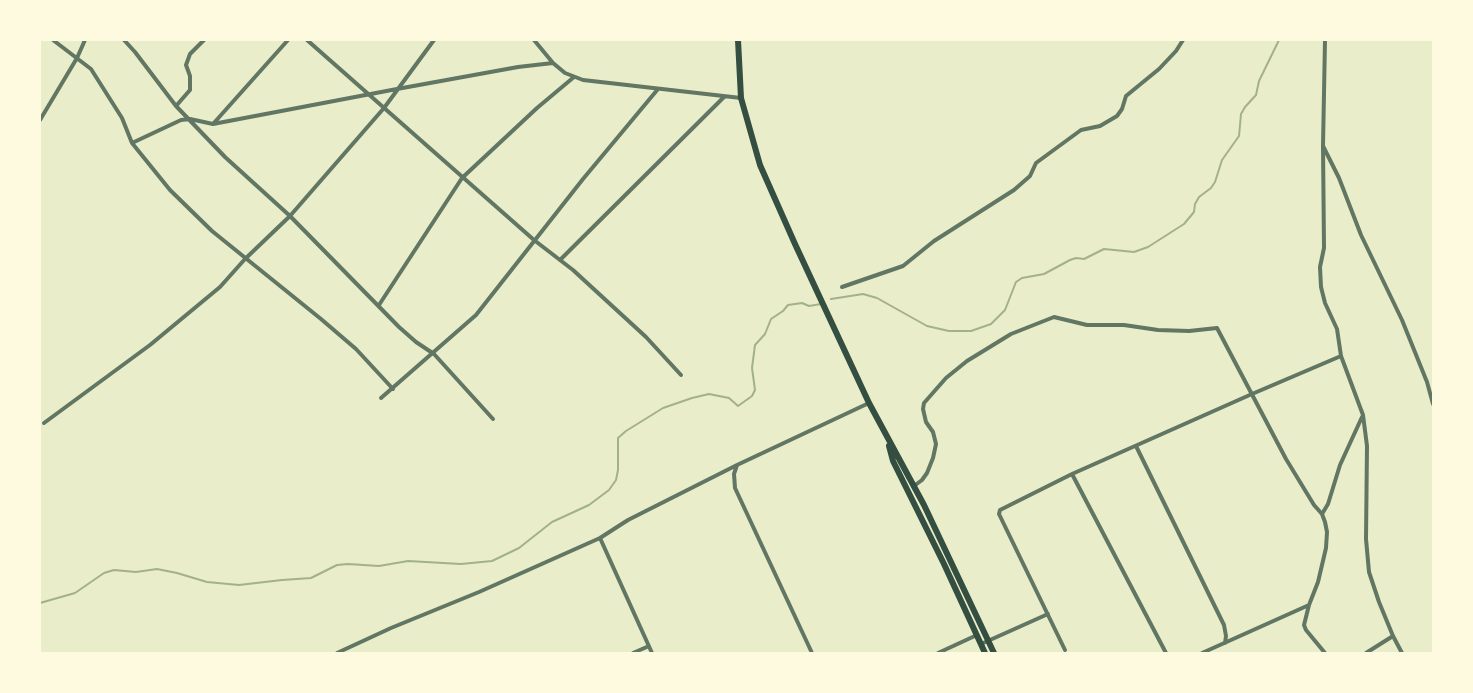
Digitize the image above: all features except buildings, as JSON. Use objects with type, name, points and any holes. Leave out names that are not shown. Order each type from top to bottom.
[{"type":"main road","points":[[738,40],[741,98],[760,165],[869,403],[914,486],[994,653]]},
{"type":"main road","points":[[886,437],[893,460],[985,653]]},
{"type":"street","points":[[53,40],[91,69],[122,118],[132,143],[170,190],[212,231],[356,349],[393,389]]},
{"type":"street","points":[[40,120],[78,58],[85,40]]},
{"type":"street","points":[[124,40],[176,106],[225,157],[290,216],[399,327],[434,354],[493,419]]},
{"type":"street","points":[[176,106],[190,90],[190,76],[186,65],[190,54],[204,40]]},
{"type":"street","points":[[213,124],[288,40]]},
{"type":"street","points":[[307,40],[462,178],[534,240],[573,270],[646,337],[681,375]]},
{"type":"street","points":[[44,423],[150,345],[220,287],[245,259],[290,216],[384,108],[434,40]]},
{"type":"street","points":[[534,40],[553,63],[565,73],[583,80],[741,98]]},
{"type":"street","points":[[842,288],[902,266],[934,241],[1014,190],[1030,176],[1036,163],[1081,130],[1100,126],[1117,116],[1122,109],[1126,96],[1159,69],[1176,51],[1183,40]]},
{"type":"street","points":[[1325,40],[1324,248],[1320,267],[1321,287],[1325,303],[1336,329],[1341,356],[1363,415],[1367,446],[1366,539],[1369,572],[1379,602],[1402,653]]},
{"type":"street","points":[[132,143],[181,120],[190,119],[213,124],[518,67],[553,63]]},
{"type":"street","points":[[379,305],[462,178],[530,114],[574,77]]},
{"type":"street","points":[[382,398],[476,315],[534,240],[658,89]]},
{"type":"street","points":[[560,260],[724,97]]},
{"type":"street","points":[[1323,146],[1339,178],[1360,234],[1402,320],[1427,382],[1433,404]]},
{"type":"street","points":[[914,486],[927,473],[936,444],[933,432],[926,422],[923,409],[924,403],[946,378],[967,361],[1011,334],[1054,317],[1087,325],[1124,326],[1158,330],[1190,331],[1217,328],[1290,466],[1314,505],[1322,514],[1327,532],[1326,548],[1318,582],[1304,625],[1325,653]]},
{"type":"street","points":[[1065,650],[1000,514],[1000,510],[1072,474],[1341,356]]},
{"type":"street","points":[[1427,382],[1433,380]]},
{"type":"street","points":[[337,653],[600,538],[628,520],[737,465],[869,403]]},
{"type":"street","points":[[1322,514],[1328,504],[1340,465],[1363,415]]},
{"type":"street","points":[[1136,446],[1224,624],[1225,643]]},
{"type":"street","points":[[737,465],[734,474],[735,488],[812,653]]},
{"type":"street","points":[[1072,474],[1166,653]]},
{"type":"street","points":[[600,538],[652,653]]},
{"type":"street","points":[[1202,653],[1309,605]]},
{"type":"street","points":[[981,644],[1048,614]]},
{"type":"street","points":[[938,653],[984,632]]},
{"type":"street","points":[[1366,653],[1393,636]]},
{"type":"street","points":[[632,653],[649,646]]},
{"type":"street","points":[[1215,648],[1218,653]]},
{"type":"waterway","points":[[831,299],[863,294],[877,298],[927,326],[949,331],[971,331],[991,324],[1005,310],[1016,282],[1022,278],[1044,274],[1070,260],[1076,258],[1084,259],[1104,249],[1134,252],[1148,247],[1184,224],[1194,212],[1195,204],[1199,197],[1211,188],[1215,182],[1222,160],[1239,136],[1241,114],[1256,95],[1259,81],[1279,40]]},
{"type":"waterway","points":[[40,603],[75,593],[104,573],[114,570],[136,572],[157,569],[207,582],[239,585],[311,578],[337,565],[379,566],[408,561],[461,564],[492,561],[519,548],[552,522],[589,505],[609,490],[616,480],[618,470],[618,438],[626,431],[663,408],[692,398],[709,394],[729,398],[738,406],[752,396],[755,390],[752,368],[755,345],[765,334],[771,319],[788,305],[802,303],[809,306],[821,304]]}]
